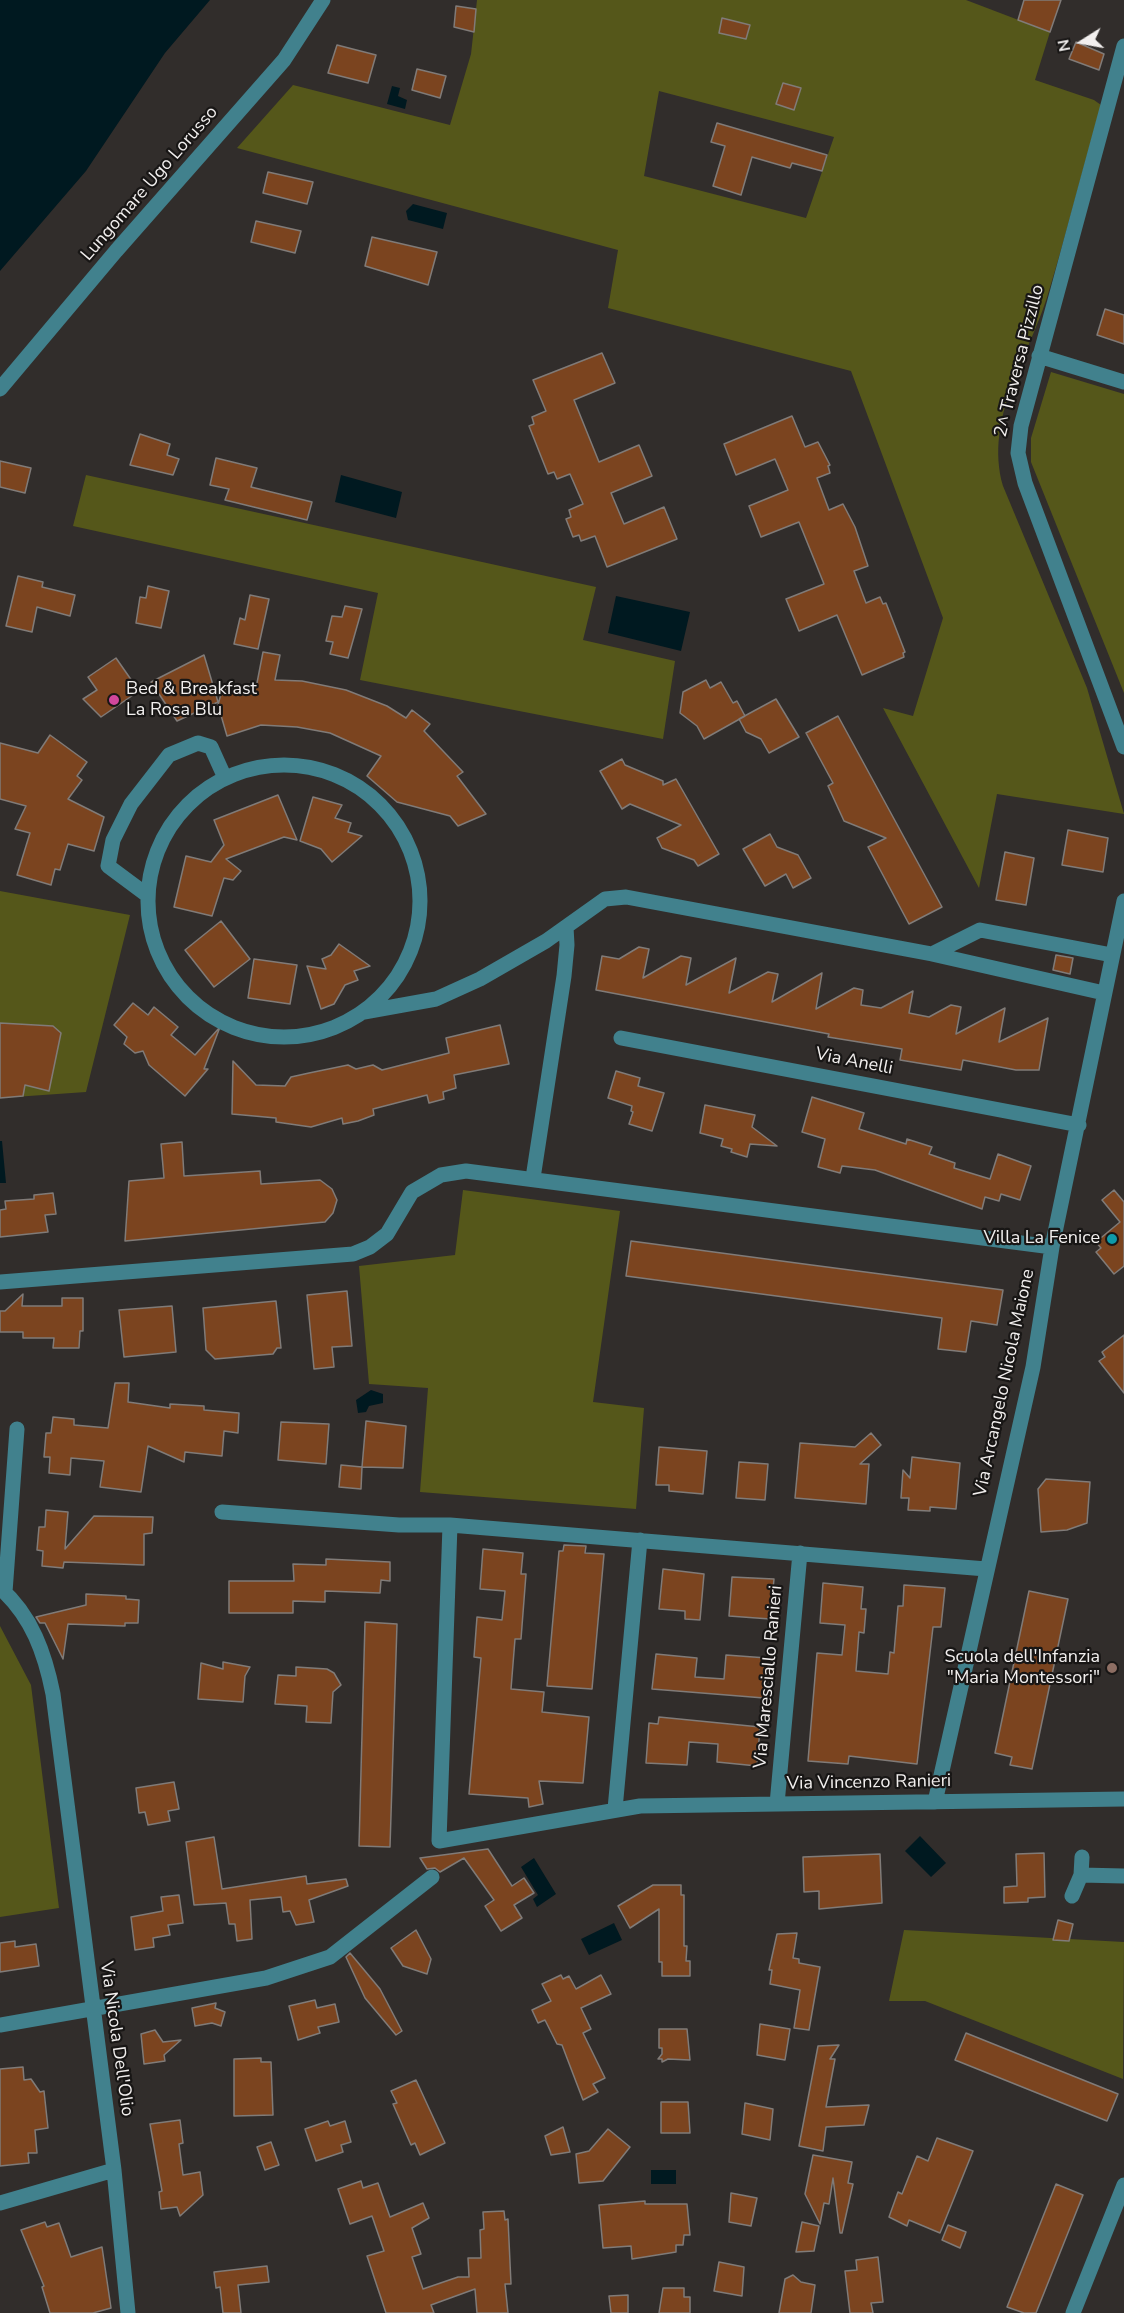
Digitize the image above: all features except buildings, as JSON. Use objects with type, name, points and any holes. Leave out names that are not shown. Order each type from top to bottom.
[{"type":"street","name":"Lungomare Ugo Lorusso","points":[[0,389],[116,251],[284,60],[323,0]]},
{"type":"street","name":"2^ Traversa Pizzillo","points":[[1124,46],[1039,356],[1021,426],[1018,453],[1022,473],[1124,747]]},
{"type":"street","points":[[1039,356],[1124,382]]},
{"type":"street","points":[[147,895],[108,866],[113,840],[130,804],[169,756],[198,743],[211,747],[225,778]]},
{"type":"street","points":[[296,765],[332,774],[364,791],[395,824],[409,848],[419,884],[419,920],[409,956],[390,987],[364,1012],[330,1030],[293,1038],[255,1035],[219,1022],[188,999],[165,969],[151,933],[147,895],[154,859],[170,825],[194,798],[225,778],[260,767],[296,765]]},
{"type":"street","points":[[364,1012],[436,999],[480,979],[566,927],[605,899],[626,897],[932,954],[1104,993]]},
{"type":"street","name":"Via Arcangelo Nicola Maione","points":[[935,1802],[1033,1367],[1052,1247],[1124,901]]},
{"type":"street","points":[[533,1179],[564,976],[566,927]]},
{"type":"street","points":[[932,954],[980,930],[1112,955]]},
{"type":"street","name":"Via Anelli","points":[[621,1038],[1079,1125]]},
{"type":"street","points":[[0,1282],[353,1254],[370,1247],[387,1234],[412,1192],[441,1175],[466,1171],[1052,1247]]},
{"type":"street","points":[[2,1590],[17,1429]]},
{"type":"street","points":[[222,1512],[399,1525],[450,1525],[986,1569]]},
{"type":"street","name":"Via Vincenzo Ranieri","points":[[450,1525],[439,1840],[615,1809],[777,1804],[1124,1799]]},
{"type":"street","points":[[615,1809],[640,1540]]},
{"type":"street","name":"Via Maresciallo Ranieri","points":[[777,1804],[800,1553]]},
{"type":"street","name":"Via Nicola Dell'Olio","points":[[2,1590],[34,1630],[46,1657],[53,1694],[114,2170],[128,2313]]},
{"type":"street","points":[[1072,1896],[1081,1875],[1082,1857]]},
{"type":"street","points":[[1081,1875],[1124,1876]]},
{"type":"street","points":[[0,2025],[266,1978],[330,1957],[432,1877]]},
{"type":"street","points":[[0,2203],[114,2170]]},
{"type":"street","points":[[1073,2313],[1124,2185]]},
{"type":"shaded area","points":[[477,0],[966,0],[1050,32],[1035,80],[1094,100],[1101,105],[1048,294],[1011,388],[1004,412],[999,436],[999,461],[1003,486],[1087,688],[1124,814],[997,794],[979,888],[883,708],[913,716],[943,618],[851,371],[608,308],[618,250],[237,148],[293,85],[450,125],[471,54]],"holes":[[[659,91],[834,137],[806,218],[644,176]]]},
{"type":"shaded area","points":[[1051,372],[1124,394],[1124,693],[1031,462],[1031,438]]},
{"type":"shaded area","points":[[86,475],[596,587],[583,640],[675,661],[663,739],[360,680],[378,593],[73,526]]},
{"type":"shaded area","points":[[0,891],[130,915],[86,1092],[0,1098]]},
{"type":"shaded area","points":[[463,1190],[620,1211],[593,1402],[644,1408],[636,1509],[420,1492],[428,1388],[369,1384],[359,1266],[455,1255]]},
{"type":"shaded area","points":[[0,1626],[31,1685],[59,1908],[0,1917]]},
{"type":"shaded area","points":[[904,1930],[1124,1942],[1123,2079],[925,2001],[889,2001]]},
{"type":"water","points":[[0,0],[210,0],[165,53],[86,171],[0,271]]},
{"type":"water","points":[[392,86],[400,88],[398,96],[407,100],[405,109],[387,104]]},
{"type":"water","points":[[413,204],[447,213],[443,229],[408,220],[406,211]]},
{"type":"water","points":[[341,475],[402,492],[396,518],[335,502]]},
{"type":"water","points":[[616,596],[690,612],[681,651],[608,633]]},
{"type":"water","points":[[0,1141],[2,1141],[6,1183],[0,1183]]},
{"type":"water","points":[[371,1390],[383,1394],[383,1403],[369,1406],[366,1412],[358,1413],[356,1400]]},
{"type":"water","points":[[920,1836],[946,1863],[931,1877],[905,1851]]},
{"type":"water","points":[[534,1858],[556,1894],[537,1907],[533,1899],[538,1895],[521,1867]]},
{"type":"water","points":[[614,1923],[622,1940],[589,1955],[581,1939]]},
{"type":"water","points":[[651,2170],[676,2170],[676,2184],[651,2184]]},
{"type":"place","name":"Bed & Breakfast La Rosa Blu","points":[[114,700]]},
{"type":"place","name":"Villa La Fenice","points":[[1112,1239]]},
{"type":"place","name":"Scuola dell'Infanzia \"Maria Montessori\"","points":[[1112,1668]]}]
